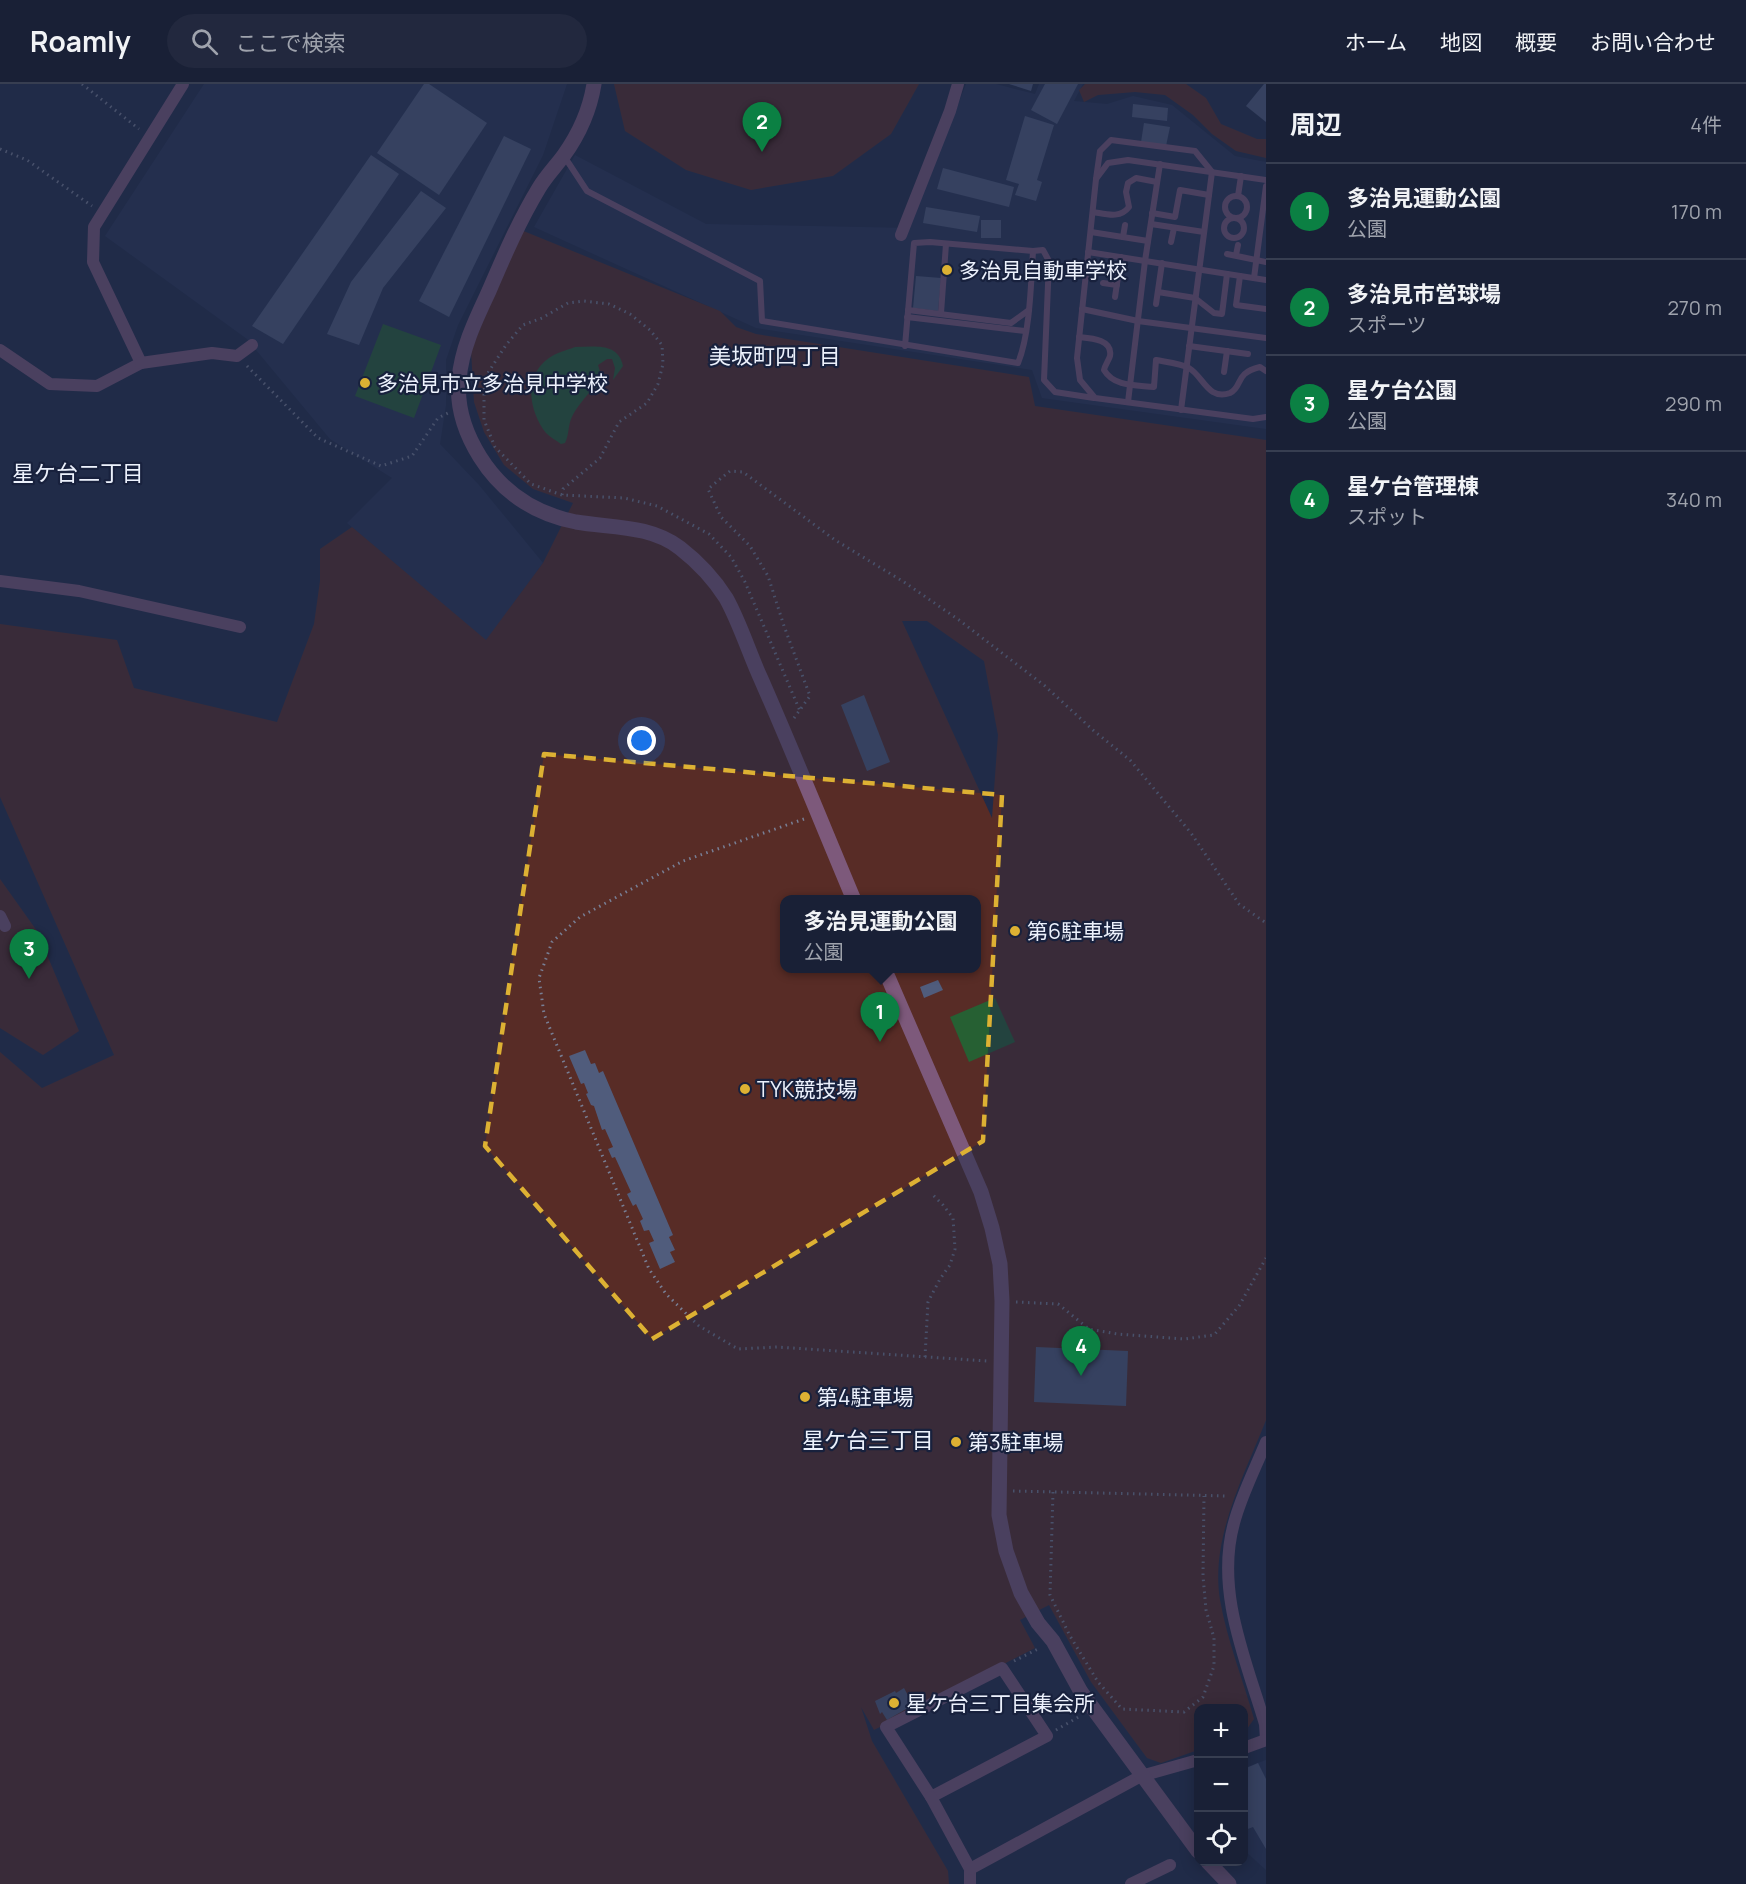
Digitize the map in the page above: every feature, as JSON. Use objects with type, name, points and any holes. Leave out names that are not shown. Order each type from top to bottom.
[{"type":"street","points":[[141,363],[93,262],[94,227],[183,84]]},
{"type":"street","points":[[594,84],[591,104],[564,156],[540,185],[513,235],[467,341],[458,381],[459,406],[465,433],[501,484],[520,501],[554,516],[576,522],[629,528],[657,535],[679,547],[704,569],[726,598],[784,730],[852,895]]},
{"type":"street","points":[[901,236],[950,111],[958,84]]},
{"type":"street","points":[[0,350],[50,384],[98,386],[141,363],[212,353],[237,356],[252,345]]},
{"type":"street","points":[[0,581],[80,591],[240,627]]},
{"type":"street","points":[[886,973],[981,1192],[1000,1264],[1002,1301],[999,1515],[1010,1562],[1021,1593],[1038,1623],[1053,1641],[1081,1692],[1194,1846]]},
{"type":"street","points":[[1248,1746],[1266,1739],[1264,1724],[1230,1603],[1227,1572],[1234,1523],[1266,1442]]},
{"type":"street","points":[[931,1797],[1047,1736],[1002,1668],[886,1726],[931,1797],[970,1869],[970,1884]]},
{"type":"street","points":[[970,1869],[1141,1776],[1194,1761]]},
{"type":"street","points":[[1131,1884],[1170,1865]]},
{"type":"street","points":[[1212,1866],[1229,1884]]},
{"type":"lane","points":[[1095,398],[1080,380],[1077,358],[1100,151],[1111,140],[1195,151],[1212,172],[1181,410]]},
{"type":"lane","points":[[564,156],[587,191],[760,281],[762,321],[1018,363],[1022,354],[1029,310],[1033,251]]},
{"type":"lane","points":[[1096,179],[1108,163],[1128,160],[1266,180]]},
{"type":"lane","points":[[1128,402],[1145,261],[1160,164]]},
{"type":"lane","points":[[1238,196],[1241,176]]},
{"type":"lane","points":[[1093,212],[1116,215],[1125,213],[1129,207],[1126,192],[1128,183],[1136,178],[1157,182]]},
{"type":"lane","points":[[1254,278],[1266,186]]},
{"type":"lane","points":[[1152,213],[1175,217],[1180,190],[1209,195]]},
{"type":"lane","points":[[1244,230],[1236,238],[1229,238],[1224,233],[1223,227],[1226,221],[1235,218],[1243,216],[1247,208],[1245,200],[1238,196],[1229,199],[1226,205],[1227,212],[1235,218],[1241,221],[1244,230]]},
{"type":"lane","points":[[1247,208],[1263,211]]},
{"type":"lane","points":[[1151,224],[1204,232]]},
{"type":"lane","points":[[1123,237],[1125,225]]},
{"type":"lane","points":[[1171,242],[1174,228]]},
{"type":"lane","points":[[1244,230],[1260,232]]},
{"type":"lane","points":[[1090,232],[1148,241]]},
{"type":"lane","points":[[905,346],[914,243],[1043,250],[1050,261],[1044,380],[1055,392],[1253,419],[1266,417]]},
{"type":"lane","points":[[941,313],[946,244]]},
{"type":"lane","points":[[1236,255],[1238,245]]},
{"type":"lane","points":[[1089,252],[1266,280]]},
{"type":"lane","points":[[1227,254],[1266,262]]},
{"type":"lane","points":[[1115,297],[1121,257]]},
{"type":"lane","points":[[1156,304],[1162,264]]},
{"type":"lane","points":[[1158,292],[1195,298],[1214,313],[1222,314],[1227,274]]},
{"type":"lane","points":[[1240,276],[1236,305],[1266,309]]},
{"type":"lane","points":[[1103,283],[1117,285]]},
{"type":"lane","points":[[1082,309],[1138,321],[1266,338]]},
{"type":"lane","points":[[907,314],[941,313],[1011,323],[1029,310]]},
{"type":"lane","points":[[907,314],[1025,331]]},
{"type":"lane","points":[[1079,337],[1100,339],[1109,348],[1110,356],[1104,370],[1109,378],[1117,382],[1154,387],[1156,360],[1186,366],[1216,394],[1228,394],[1236,389],[1239,378],[1248,370],[1260,367],[1266,371]]},
{"type":"lane","points":[[1189,346],[1248,354]]},
{"type":"lane","points":[[1224,372],[1227,351]]},
{"type":"path","points":[[82,84],[150,137]]},
{"type":"path","points":[[0,149],[27,160],[102,213]]},
{"type":"path","points":[[562,495],[563,489],[600,458],[619,422],[647,403],[658,384],[663,364],[662,345],[650,330],[630,314],[609,304],[584,301],[568,303],[542,318],[523,325],[497,356],[484,379],[484,420],[495,447],[531,484],[562,495],[624,498],[657,506],[709,534],[731,557],[745,582],[800,711]]},
{"type":"path","points":[[237,356],[318,438],[381,466],[412,456],[438,418],[459,406]]},
{"type":"path","points":[[784,730],[810,696],[768,576],[750,546],[721,517],[708,489],[730,471],[743,472],[835,540],[904,582],[1045,686],[1130,760],[1191,832],[1239,904],[1266,923]]},
{"type":"path","points":[[818,814],[683,861],[580,917],[552,942],[539,978],[544,1014],[649,1269],[666,1294],[699,1326],[738,1348],[777,1347],[1001,1363]]},
{"type":"path","points":[[925,1357],[928,1302],[950,1265],[955,1249],[953,1218],[933,1195]]},
{"type":"path","points":[[1002,1301],[1058,1304],[1089,1329],[1117,1334],[1184,1339],[1214,1335],[1239,1306],[1266,1258]]},
{"type":"path","points":[[999,1491],[1228,1496]]},
{"type":"path","points":[[1053,1492],[1050,1595],[1070,1636],[1098,1682],[1122,1709],[1184,1712],[1203,1697],[1214,1666],[1214,1638],[1206,1610],[1203,1576],[1204,1496]]},
{"type":"path","points":[[1002,1668],[1053,1641]]},
{"type":"path","points":[[1047,1736],[1093,1708]]},
{"type":"highlighted area","points":[[544,754],[1002,795],[983,1141],[652,1339],[485,1146]]},
{"type":"shaded area","name":"多治見市立多治見中学校","points":[[204,84],[567,84],[543,155],[458,325],[446,360],[446,405],[440,444],[479,485],[543,563],[486,641],[347,523],[392,478],[330,439],[247,339],[105,236]]},
{"type":"shaded area","points":[[614,84],[919,84],[891,134],[833,176],[751,190],[686,170],[625,131]]},
{"type":"shaded area","name":"多治見自動車学校","points":[[966,84],[996,84],[1035,94],[1039,84],[1083,84],[1074,101],[1107,104],[1133,96],[1172,105],[1235,156],[1266,162],[1266,429],[1042,398],[1032,370],[756,328],[534,227],[575,155],[706,224],[909,228]]},
{"type":"shaded area","points":[[1085,84],[1186,84],[1206,98],[1221,124],[1257,139],[1266,139],[1266,158],[1236,151],[1165,95],[1135,92],[1098,95],[1084,102],[1079,90]]},
{"type":"shaded area","points":[[521,230],[720,311],[736,327],[756,334],[1029,377],[1035,406],[1266,440],[1266,1420],[1231,1508],[1224,1531],[1218,1577],[1220,1600],[1227,1630],[1254,1719],[1248,1727],[1248,1704],[1194,1704],[1194,1751],[1161,1763],[1147,1758],[1091,1682],[1049,1605],[1020,1620],[1035,1648],[874,1730],[861,1707],[872,1741],[948,1871],[949,1884],[0,1884],[0,1052],[42,1088],[114,1055],[0,797],[0,624],[117,640],[134,688],[277,722],[314,624],[320,581],[320,549],[352,527],[486,640],[543,563],[573,503],[533,489],[504,465],[484,432],[474,402],[471,350]],"holes":[[[902,621],[927,621],[984,661],[998,735],[992,818]]]},
{"type":"shaded area","points":[[383,324],[441,345],[414,418],[355,396]]},
{"type":"shaded area","points":[[575,347],[611,349],[620,358],[623,366],[613,380],[615,368],[612,359],[607,359],[598,365],[605,388],[600,392],[594,387],[581,402],[571,419],[565,443],[561,444],[546,433],[540,424],[531,394],[532,384],[535,374],[549,358]]},
{"type":"shaded area","points":[[0,879],[37,931],[79,1031],[43,1055],[0,1028]]},
{"type":"shaded area","points":[[995,998],[1015,1042],[969,1062],[950,1017]]},
{"type":"shaded area","points":[[1266,1760],[1266,1870],[1248,1854],[1248,1767]]},
{"type":"building","points":[[424,84],[429,84],[487,123],[439,195],[377,153]]},
{"type":"building","points":[[1009,84],[1033,84],[1031,91]]},
{"type":"building","points":[[1045,84],[1078,84],[1057,124],[1031,110]]},
{"type":"building","points":[[1266,84],[1266,122],[1246,106]]},
{"type":"building","points":[[1133,104],[1168,108],[1167,121],[1132,117]]},
{"type":"building","points":[[1025,116],[1054,125],[1037,180],[1042,182],[1036,201],[1015,195],[1019,184],[1006,180]]},
{"type":"building","points":[[1144,123],[1170,127],[1166,146],[1141,142]]},
{"type":"building","points":[[504,136],[531,149],[449,317],[419,301]]},
{"type":"building","points":[[371,155],[399,174],[283,344],[252,326]]},
{"type":"building","name":"多治見自動車学校","points":[[943,168],[1014,187],[1009,207],[937,189]]},
{"type":"building","points":[[421,191],[446,208],[383,288],[359,345],[327,334],[351,282]]},
{"type":"building","points":[[926,207],[980,216],[977,232],[923,223]]},
{"type":"building","points":[[981,220],[1001,220],[1001,238],[981,238]]},
{"type":"building","points":[[916,276],[941,278],[938,311],[913,308]]},
{"type":"building","points":[[864,695],[890,762],[867,771],[841,705]]},
{"type":"building","points":[[938,980],[943,990],[924,998],[920,987]]},
{"type":"building","points":[[585,1050],[591,1064],[595,1063],[599,1073],[603,1071],[673,1235],[669,1237],[675,1250],[670,1252],[675,1262],[660,1269],[649,1243],[654,1241],[649,1230],[644,1231],[640,1221],[643,1219],[636,1204],[633,1206],[627,1194],[631,1192],[615,1157],[612,1158],[608,1149],[613,1147],[605,1129],[602,1130],[594,1106],[591,1105],[586,1094],[588,1093],[584,1083],[581,1084],[569,1056]]},
{"type":"building","points":[[1036,1347],[1128,1351],[1126,1406],[1034,1402]]},
{"type":"building","name":"星ケ台三丁目集会所","points":[[904,1688],[913,1705],[887,1720],[882,1712],[880,1714],[875,1701]]},
{"type":"building","points":[[1258,1763],[1266,1779],[1266,1849],[1253,1827],[1248,1829],[1248,1767]]},
{"type":"place","name":"多治見市営球場","points":[[762,152]]},
{"type":"place","name":"多治見自動車学校","points":[[947,270]]},
{"type":"place","name":"多治見市立多治見中学校","points":[[365,383]]},
{"type":"place","name":"第6駐車場","points":[[1015,931]]},
{"type":"place","name":"星ケ台公園","points":[[29,979]]},
{"type":"place","name":"多治見運動公園","points":[[880,1042]]},
{"type":"place","name":"TYK競技場","points":[[745,1089]]},
{"type":"place","name":"星ケ台管理棟","points":[[1081,1376]]},
{"type":"place","name":"第4駐車場","points":[[805,1397]]},
{"type":"place","name":"第3駐車場","points":[[956,1442]]},
{"type":"place","name":"星ケ台三丁目集会所","points":[[894,1703]]},
{"type":"district","name":"美坂町四丁目","points":[[775,356]]},
{"type":"district","name":"星ケ台二丁目","points":[[78,473]]},
{"type":"district","name":"星ケ台三丁目","points":[[868,1440]]}]
